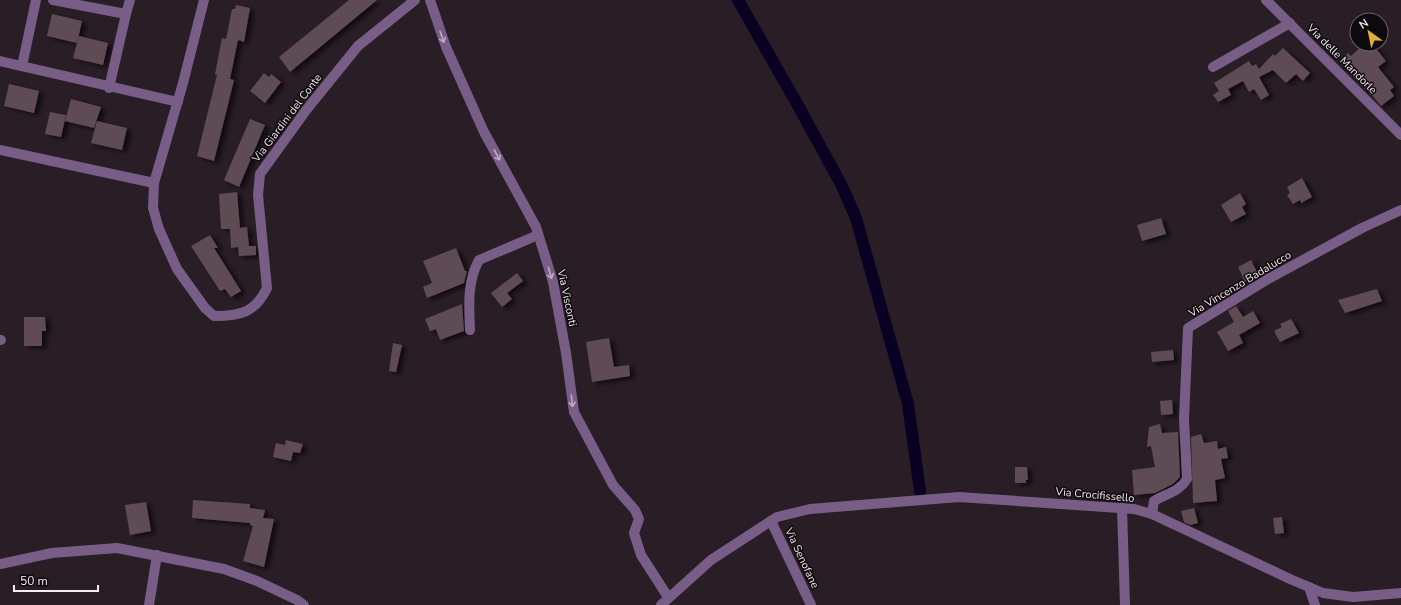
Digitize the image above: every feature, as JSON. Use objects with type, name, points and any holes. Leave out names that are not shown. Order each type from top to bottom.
[{"type":"street","points":[[22,66],[36,0]]},
{"type":"street","points":[[53,0],[126,14]]},
{"type":"street","points":[[108,88],[130,0]]},
{"type":"street","name":"Via Giardini del Conte","points":[[204,0],[178,102],[154,183],[153,208],[159,229],[177,270],[204,308],[214,316],[242,314],[260,302],[267,288],[258,195],[260,174],[307,109],[358,46],[415,0]]},
{"type":"street","name":"Via Visconti","points":[[430,0],[446,47],[484,132],[536,227],[553,282],[566,353],[574,412],[613,485],[635,510],[639,519],[634,533],[641,555],[668,597]]},
{"type":"street","name":"Via delle Mandorle","points":[[1266,0],[1401,135]]},
{"type":"street","points":[[1213,67],[1290,23]]},
{"type":"street","points":[[0,61],[108,88],[178,102]]},
{"type":"street","points":[[0,150],[154,183]]},
{"type":"street","name":"Via Vincenzo Badalucco","points":[[1152,514],[1154,501],[1162,496],[1174,492],[1182,486],[1187,479],[1184,419],[1188,328],[1268,279],[1362,228],[1401,210]]},
{"type":"street","points":[[470,330],[468,301],[474,268],[479,260],[538,235]]},
{"type":"street","name":"Via Crocifissello","points":[[661,605],[668,597],[711,560],[776,517],[810,509],[959,497],[1122,508],[1152,514],[1323,593],[1353,597],[1401,593]]},
{"type":"street","points":[[1122,508],[1125,605]]},
{"type":"street","name":"Via Senofane","points":[[771,521],[810,605]]},
{"type":"street","points":[[0,564],[52,553],[117,548],[224,569],[257,581],[297,600],[304,605]]},
{"type":"street","points":[[149,605],[158,555]]},
{"type":"street","points":[[1309,587],[1315,605]]},
{"type":"building","points":[[349,0],[377,0],[290,72],[279,57]]},
{"type":"building","points":[[236,5],[250,8],[244,42],[238,40],[230,79],[234,80],[214,161],[197,156],[217,75],[215,74],[222,38],[226,39],[232,9],[235,9]]},
{"type":"building","points":[[52,14],[82,21],[77,43],[47,36]]},
{"type":"building","points":[[79,36],[108,43],[103,65],[73,58]]},
{"type":"building","points":[[1283,48],[1310,73],[1303,81],[1296,74],[1286,83],[1273,70],[1259,77],[1269,95],[1261,100],[1254,89],[1249,92],[1243,81],[1228,89],[1231,95],[1218,102],[1213,95],[1219,91],[1214,83],[1249,61],[1252,66],[1256,64],[1259,69],[1273,54],[1275,56]]},
{"type":"building","points":[[1355,52],[1379,52],[1386,61],[1378,67],[1394,87],[1390,90],[1394,96],[1381,106],[1366,88],[1365,89],[1352,76],[1339,61],[1348,53],[1351,56]]},
{"type":"building","points":[[264,73],[269,77],[271,74],[281,82],[265,103],[250,91]]},
{"type":"building","points":[[9,84],[39,91],[34,113],[4,106]]},
{"type":"building","points":[[71,99],[101,107],[94,128],[65,121]]},
{"type":"building","points":[[50,112],[66,115],[61,137],[45,134]]},
{"type":"building","points":[[250,119],[265,125],[239,187],[224,180]]},
{"type":"building","points":[[97,121],[127,128],[122,150],[91,143]]},
{"type":"building","points":[[1302,178],[1312,197],[1301,203],[1300,200],[1293,204],[1287,195],[1290,193],[1287,187]]},
{"type":"building","points":[[237,192],[240,228],[247,227],[249,246],[256,246],[256,255],[239,256],[238,247],[231,248],[230,229],[221,229],[219,194]]},
{"type":"building","points":[[1240,193],[1246,204],[1242,207],[1246,214],[1231,222],[1221,205]]},
{"type":"building","points":[[1161,218],[1166,234],[1142,241],[1137,225]]},
{"type":"building","points":[[210,235],[218,248],[214,248],[241,291],[231,297],[225,289],[220,291],[191,246]]},
{"type":"building","points":[[456,248],[465,271],[467,271],[464,283],[427,298],[423,287],[432,283],[423,261]]},
{"type":"building","points":[[1251,260],[1259,276],[1245,282],[1238,267]]},
{"type":"building","points":[[517,273],[523,281],[507,293],[512,299],[502,307],[491,293]]},
{"type":"building","points":[[1377,289],[1382,301],[1345,313],[1338,300]]},
{"type":"building","points":[[462,304],[464,331],[440,340],[436,329],[430,331],[425,319]]},
{"type":"building","points":[[1236,306],[1243,317],[1253,311],[1260,323],[1239,335],[1243,343],[1228,351],[1217,332],[1234,322],[1228,311]]},
{"type":"building","points":[[24,317],[45,317],[46,331],[42,331],[42,346],[24,346]]},
{"type":"building","points":[[1291,319],[1299,333],[1280,342],[1274,331],[1282,327],[1280,324]]},
{"type":"building","points":[[609,338],[614,367],[629,365],[630,376],[592,382],[586,342]]},
{"type":"building","points":[[393,343],[402,345],[396,372],[389,371]]},
{"type":"building","points":[[1173,350],[1174,360],[1152,362],[1151,352]]},
{"type":"building","points":[[1172,400],[1173,414],[1161,415],[1160,401]]},
{"type":"building","points":[[1160,424],[1162,433],[1178,432],[1180,477],[1173,484],[1155,493],[1134,495],[1132,470],[1155,467],[1151,446],[1147,447],[1149,427]]},
{"type":"building","points":[[1201,434],[1204,443],[1217,441],[1218,449],[1226,447],[1228,458],[1221,459],[1225,478],[1215,480],[1217,501],[1193,503],[1191,437]]},
{"type":"building","points":[[286,440],[303,444],[300,453],[293,452],[291,461],[273,457],[276,443],[285,445]]},
{"type":"building","points":[[1015,467],[1027,467],[1028,480],[1026,480],[1026,483],[1015,483]]},
{"type":"building","points":[[193,500],[250,504],[250,508],[265,510],[263,518],[274,519],[264,567],[243,561],[253,526],[250,525],[250,523],[192,518]]},
{"type":"building","points":[[146,502],[151,531],[130,535],[125,505]]},
{"type":"building","points":[[1194,508],[1198,523],[1190,525],[1184,522],[1181,511]]},
{"type":"building","points":[[1282,517],[1284,533],[1275,534],[1273,518]]},
{"type":"waterway","points":[[738,0],[842,186],[856,218],[908,404],[920,491]]}]
